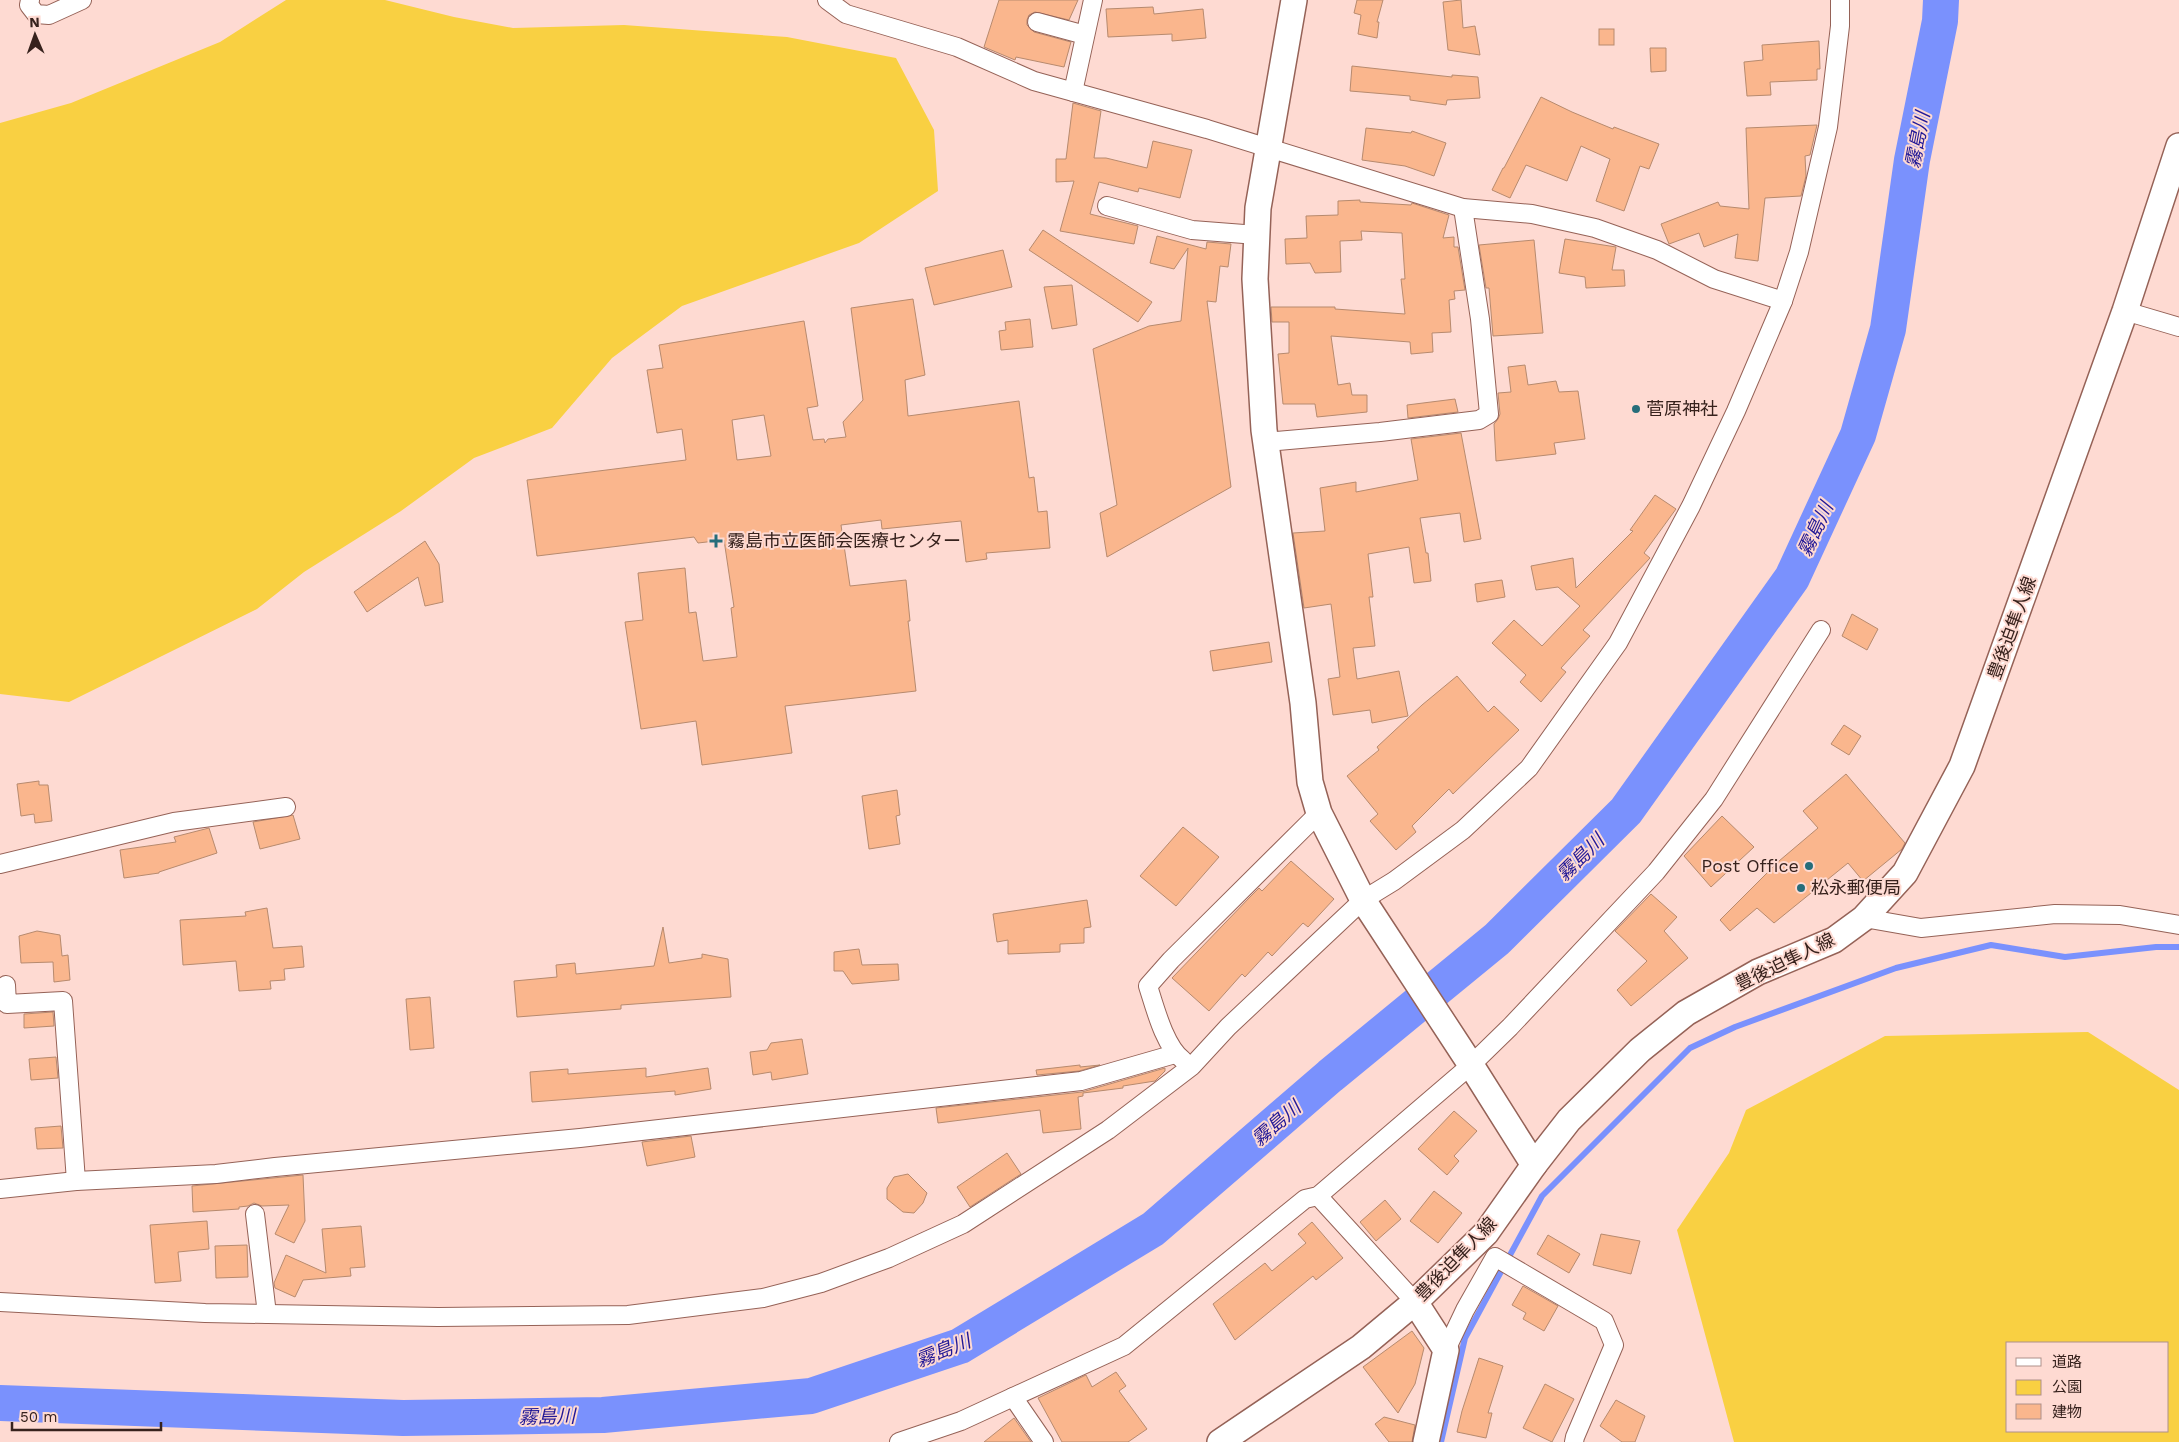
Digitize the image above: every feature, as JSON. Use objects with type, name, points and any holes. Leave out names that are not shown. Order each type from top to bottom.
[{"type":"main road","points":[[1294,0],[1258,208],[1255,279],[1266,442],[1303,703],[1310,782],[1319,813],[1363,900],[1534,1165]]},
{"type":"main road","name":"豊後迫隼人線","points":[[1232,1439],[1361,1347],[1415,1302],[1486,1233],[1534,1165],[1569,1120],[1640,1050],[1686,1013],[1758,972],[1834,940],[1864,918],[1905,873],[1962,766],[2125,311],[2179,146]]},
{"type":"main road","points":[[1415,1302],[1446,1350],[1426,1442]]},
{"type":"street","points":[[30,0],[29,5],[36,14],[49,15],[82,0]]},
{"type":"street","points":[[1073,92],[1092,0]]},
{"type":"street","points":[[0,1302],[205,1313],[438,1317],[628,1315],[763,1298],[813,1285],[890,1258],[963,1224],[1108,1130],[1192,1066],[1228,1027],[1363,900],[1394,881],[1463,830],[1529,768],[1618,643],[1691,506],[1736,411],[1783,301],[1799,252],[1828,127],[1840,26],[1840,0]]},
{"type":"street","points":[[829,1],[846,14],[957,47],[1034,81],[1206,129],[1463,208],[1532,214],[1595,228],[1657,250],[1714,279],[1783,301]]},
{"type":"street","points":[[1037,22],[1085,35]]},
{"type":"street","points":[[1107,206],[1192,230],[1257,235]]},
{"type":"street","points":[[1266,442],[1380,432],[1479,420],[1488,414],[1480,319],[1463,208]]},
{"type":"street","points":[[2125,311],[2179,327]]},
{"type":"street","points":[[899,1442],[961,1421],[1124,1346],[1305,1199],[1318,1196],[1471,1065],[1656,872],[1714,799],[1821,630]]},
{"type":"street","points":[[0,864],[174,822],[286,807]]},
{"type":"street","points":[[1192,1066],[1175,1054],[1156,1013],[1148,986],[1171,960],[1319,813]]},
{"type":"street","points":[[1864,918],[1921,928],[2055,914],[2120,915],[2179,925]]},
{"type":"street","points":[[6,985],[7,1004],[63,1001],[76,1181]]},
{"type":"street","points":[[0,1189],[76,1181],[216,1174],[580,1138],[1081,1081],[1175,1054]]},
{"type":"street","points":[[1318,1196],[1415,1302]]},
{"type":"street","points":[[255,1214],[267,1314]]},
{"type":"street","points":[[1446,1350],[1465,1310],[1495,1258],[1514,1267],[1604,1322],[1614,1345],[1574,1442]]},
{"type":"street","points":[[1013,1397],[1044,1442]]},
{"type":"green space","points":[[286,0],[385,0],[454,17],[513,28],[624,25],[787,37],[896,58],[934,130],[938,191],[859,243],[682,306],[612,358],[552,428],[474,458],[401,511],[304,572],[257,609],[69,702],[0,694],[0,123],[71,103],[220,42]]},
{"type":"green space","points":[[2088,1032],[2179,1090],[2179,1442],[1734,1442],[1677,1230],[1729,1153],[1746,1110],[1885,1036]]},
{"type":"building","points":[[999,0],[1078,0],[1069,20],[1035,12],[1029,15],[1027,20],[1027,25],[1034,32],[1071,42],[1064,67],[1016,57],[1015,60],[984,47]]},
{"type":"building","points":[[1357,0],[1383,0],[1377,22],[1379,22],[1377,38],[1358,34],[1361,15],[1354,13]]},
{"type":"building","points":[[1461,0],[1463,28],[1475,26],[1480,55],[1448,50],[1443,2]]},
{"type":"building","points":[[1153,7],[1154,14],[1203,9],[1206,38],[1172,41],[1172,34],[1108,37],[1106,9]]},
{"type":"building","points":[[1599,29],[1614,29],[1614,45],[1599,45]]},
{"type":"building","points":[[1819,41],[1820,69],[1817,69],[1817,80],[1770,82],[1771,95],[1747,96],[1744,62],[1763,60],[1762,45]]},
{"type":"building","points":[[1650,48],[1666,48],[1666,71],[1651,72]]},
{"type":"building","points":[[1352,66],[1452,77],[1452,75],[1478,77],[1480,98],[1447,100],[1446,105],[1410,100],[1410,96],[1350,91]]},
{"type":"building","points":[[1541,97],[1613,129],[1614,127],[1659,144],[1649,169],[1640,166],[1624,211],[1596,201],[1610,159],[1581,146],[1567,181],[1526,165],[1510,198],[1492,190]]},
{"type":"building","points":[[1073,103],[1101,111],[1094,158],[1106,158],[1147,168],[1153,141],[1192,150],[1180,198],[1139,188],[1138,192],[1099,182],[1090,214],[1138,226],[1134,244],[1060,231],[1074,181],[1056,182],[1056,159],[1066,159]]},
{"type":"building","points":[[1817,125],[1810,155],[1805,156],[1806,176],[1801,196],[1765,198],[1758,261],[1735,258],[1738,234],[1704,247],[1699,233],[1669,244],[1661,224],[1718,202],[1720,206],[1749,209],[1746,128]]},
{"type":"building","points":[[1366,128],[1411,133],[1412,131],[1446,143],[1434,176],[1405,166],[1362,160]]},
{"type":"building","points":[[1360,200],[1360,202],[1411,205],[1412,203],[1449,215],[1443,238],[1454,237],[1454,247],[1458,247],[1465,290],[1454,291],[1455,299],[1449,300],[1451,332],[1432,333],[1433,352],[1411,354],[1410,342],[1331,336],[1338,385],[1350,383],[1352,395],[1367,395],[1367,412],[1317,417],[1315,404],[1283,404],[1278,354],[1289,353],[1289,322],[1272,322],[1271,307],[1335,307],[1335,309],[1405,314],[1401,279],[1405,279],[1402,233],[1361,231],[1362,240],[1340,241],[1341,272],[1315,273],[1310,263],[1286,264],[1285,239],[1307,238],[1306,216],[1338,215],[1338,201]]},
{"type":"building","points":[[1043,230],[1152,302],[1138,322],[1029,250]]},
{"type":"building","points":[[1157,236],[1206,249],[1207,242],[1231,244],[1228,267],[1220,266],[1216,302],[1207,301],[1231,487],[1107,557],[1100,513],[1117,505],[1093,349],[1149,326],[1181,321],[1188,248],[1174,269],[1150,263]]},
{"type":"building","points":[[1565,239],[1616,247],[1612,270],[1624,270],[1625,286],[1586,288],[1585,277],[1559,273]]},
{"type":"building","points":[[1534,240],[1543,333],[1493,336],[1489,288],[1486,288],[1479,245]]},
{"type":"building","points":[[1003,250],[1012,287],[934,305],[925,268]]},
{"type":"building","points":[[1072,285],[1077,325],[1052,329],[1044,287]]},
{"type":"building","points":[[913,299],[925,375],[905,380],[908,416],[1019,401],[1029,478],[1034,477],[1038,512],[1047,511],[1050,548],[986,553],[987,559],[966,562],[961,521],[882,529],[881,520],[841,525],[850,586],[906,580],[910,621],[908,621],[916,691],[785,706],[792,753],[702,765],[696,721],[641,729],[625,622],[643,620],[638,573],[685,568],[689,613],[696,612],[703,661],[737,657],[731,608],[734,607],[724,540],[698,543],[694,537],[537,556],[527,480],[686,460],[682,429],[657,433],[647,370],[663,368],[659,345],[804,321],[818,406],[807,408],[813,440],[824,439],[825,443],[828,439],[846,437],[843,422],[863,400],[851,308]],"holes":[[[764,415],[771,456],[737,460],[732,420]]]},
{"type":"building","points":[[1030,319],[1033,347],[1001,350],[999,331],[1006,330],[1005,322]]},
{"type":"building","points":[[1525,365],[1528,385],[1556,381],[1559,392],[1578,391],[1585,439],[1554,443],[1556,454],[1496,461],[1494,424],[1500,414],[1498,393],[1511,392],[1508,367]]},
{"type":"building","points":[[1455,399],[1458,412],[1408,418],[1407,405]]},
{"type":"building","points":[[1461,433],[1481,539],[1464,542],[1460,513],[1420,518],[1426,553],[1428,553],[1431,581],[1414,583],[1409,547],[1368,554],[1373,597],[1369,597],[1375,646],[1353,648],[1357,679],[1399,671],[1408,716],[1372,723],[1370,710],[1333,715],[1328,679],[1340,677],[1331,604],[1304,608],[1293,533],[1325,531],[1320,488],[1356,482],[1356,492],[1418,480],[1411,439]]},
{"type":"building","points":[[1655,495],[1676,509],[1644,553],[1650,558],[1583,630],[1590,636],[1561,668],[1566,672],[1541,702],[1520,682],[1526,675],[1492,643],[1514,620],[1542,646],[1580,606],[1558,587],[1536,590],[1531,566],[1573,558],[1576,588],[1633,531],[1630,530]]},
{"type":"building","points":[[425,541],[439,564],[443,602],[425,606],[418,577],[367,612],[354,592]]},
{"type":"building","points":[[1502,580],[1505,597],[1477,602],[1475,584]]},
{"type":"building","points":[[1852,614],[1878,629],[1867,650],[1842,636]]},
{"type":"building","points":[[1269,642],[1272,662],[1213,671],[1210,651]]},
{"type":"building","points":[[1457,676],[1488,712],[1494,706],[1519,730],[1453,794],[1449,789],[1412,826],[1416,832],[1396,850],[1370,821],[1378,814],[1347,776],[1379,750],[1377,747],[1422,705]]},
{"type":"building","points":[[1844,725],[1861,736],[1849,755],[1831,744]]},
{"type":"building","points":[[1846,774],[1905,843],[1902,849],[1863,881],[1848,863],[1774,923],[1757,908],[1730,931],[1720,920],[1779,861],[1818,828],[1803,811]]},
{"type":"building","points":[[39,781],[39,785],[48,785],[52,821],[35,823],[34,814],[21,816],[17,784]]},
{"type":"building","points":[[897,790],[900,815],[896,816],[900,844],[869,849],[862,796]]},
{"type":"building","points":[[293,815],[300,839],[260,849],[253,822]]},
{"type":"building","points":[[1722,816],[1754,847],[1711,887],[1684,856]]},
{"type":"building","points":[[1183,827],[1219,857],[1176,906],[1140,876]]},
{"type":"building","points":[[209,828],[217,853],[159,873],[124,878],[120,850],[176,842],[174,837]]},
{"type":"building","points":[[1291,861],[1334,899],[1308,927],[1303,923],[1272,956],[1268,952],[1245,977],[1242,974],[1209,1011],[1172,978],[1259,888],[1262,891]]},
{"type":"building","points":[[1651,894],[1677,917],[1664,931],[1688,958],[1631,1006],[1617,990],[1647,961],[1615,931]]},
{"type":"building","points":[[1087,900],[1091,927],[1084,928],[1084,943],[1060,944],[1060,952],[1008,954],[1008,940],[997,942],[993,914]]},
{"type":"building","points":[[267,908],[273,948],[302,946],[304,967],[284,969],[285,980],[270,981],[271,989],[239,991],[236,961],[183,965],[180,920],[246,916],[245,912]]},
{"type":"building","points":[[663,927],[669,963],[702,958],[702,954],[728,959],[731,997],[621,1005],[621,1009],[517,1017],[514,981],[557,977],[556,965],[575,963],[576,974],[654,966]]},
{"type":"building","points":[[37,931],[60,935],[62,956],[68,955],[70,980],[54,982],[53,962],[21,963],[19,936]]},
{"type":"building","points":[[859,949],[862,965],[898,964],[899,980],[852,984],[843,971],[834,971],[834,952]]},
{"type":"building","points":[[430,997],[434,1048],[410,1050],[406,999]]},
{"type":"building","points":[[53,1012],[54,1026],[24,1028],[24,1014]]},
{"type":"building","points":[[802,1039],[808,1074],[772,1080],[771,1072],[753,1075],[750,1052],[767,1050],[771,1043]]},
{"type":"building","points":[[56,1057],[58,1078],[31,1080],[29,1059]]},
{"type":"building","points":[[1080,1065],[1080,1067],[1100,1065],[1079,1071],[1037,1075],[1036,1070]]},
{"type":"building","points":[[646,1068],[646,1077],[708,1068],[711,1089],[675,1095],[675,1091],[532,1102],[530,1072],[568,1069],[568,1074]]},
{"type":"building","points":[[1165,1068],[1165,1071],[1155,1081],[1123,1086],[1123,1088],[1083,1093],[1083,1096],[1078,1097],[1081,1129],[1043,1133],[1040,1110],[938,1123],[936,1108],[1082,1092]]},
{"type":"building","points":[[1454,1111],[1477,1131],[1454,1156],[1459,1161],[1447,1175],[1418,1149]]},
{"type":"building","points":[[61,1126],[63,1148],[37,1149],[35,1128]]},
{"type":"building","points":[[691,1136],[695,1157],[647,1166],[642,1142]]},
{"type":"building","points":[[1007,1153],[1021,1174],[970,1207],[957,1187]]},
{"type":"building","points":[[908,1174],[927,1193],[923,1203],[914,1213],[903,1212],[887,1199],[887,1188],[894,1177]]},
{"type":"building","points":[[303,1175],[305,1221],[294,1243],[275,1234],[289,1205],[262,1206],[254,1203],[239,1207],[239,1209],[193,1212],[192,1186]]},
{"type":"building","points":[[1434,1191],[1462,1213],[1438,1243],[1410,1221]]},
{"type":"building","points":[[1385,1200],[1401,1219],[1376,1241],[1360,1222]]},
{"type":"building","points":[[207,1221],[209,1249],[178,1252],[181,1281],[155,1283],[150,1225]]},
{"type":"building","points":[[1312,1222],[1343,1258],[1316,1280],[1313,1276],[1235,1340],[1213,1304],[1265,1263],[1272,1271],[1306,1243],[1298,1234]]},
{"type":"building","points":[[361,1226],[365,1267],[350,1268],[351,1276],[303,1280],[295,1297],[275,1288],[274,1283],[286,1255],[326,1273],[322,1229]]},
{"type":"building","points":[[1601,1234],[1640,1241],[1631,1274],[1593,1265]]},
{"type":"building","points":[[1548,1235],[1580,1254],[1569,1273],[1537,1254]]},
{"type":"building","points":[[247,1245],[248,1277],[216,1278],[215,1246]]},
{"type":"building","points":[[1523,1286],[1558,1306],[1544,1331],[1523,1319],[1526,1313],[1512,1305]]},
{"type":"building","points":[[1412,1331],[1424,1348],[1415,1384],[1398,1413],[1363,1367]]},
{"type":"building","points":[[1479,1358],[1503,1366],[1488,1413],[1492,1413],[1486,1438],[1457,1432]]},
{"type":"building","points":[[1116,1372],[1126,1386],[1119,1391],[1147,1429],[1128,1442],[1062,1442],[1038,1398],[1086,1375],[1092,1387]]},
{"type":"building","points":[[1545,1384],[1574,1399],[1552,1442],[1523,1428]]},
{"type":"building","points":[[1616,1400],[1645,1416],[1635,1442],[1622,1442],[1600,1426]]},
{"type":"building","points":[[1384,1417],[1415,1425],[1412,1442],[1389,1442],[1375,1424]]},
{"type":"building","points":[[1014,1418],[1031,1442],[984,1442]]},
{"type":"waterway","name":"霧島川","points":[[0,1403],[403,1418],[603,1415],[811,1396],[960,1346],[1153,1229],[1330,1076],[1497,939],[1626,811],[1792,578],[1858,435],[1888,329],[1912,160],[1940,21],[1941,0]]},
{"type":"waterway","points":[[1441,1442],[1465,1338],[1542,1196],[1690,1048],[1735,1027],[1896,968],[1991,945],[2065,957],[2156,947],[2179,947]]},
{"type":"place","name":"菅原神社","points":[[1636,409]]},
{"type":"place","name":"霧島市立医師会医療センター","points":[[716,541]]},
{"type":"place","name":"Post Office","points":[[1809,866]]},
{"type":"place","name":"松永郵便局","points":[[1801,888]]}]
